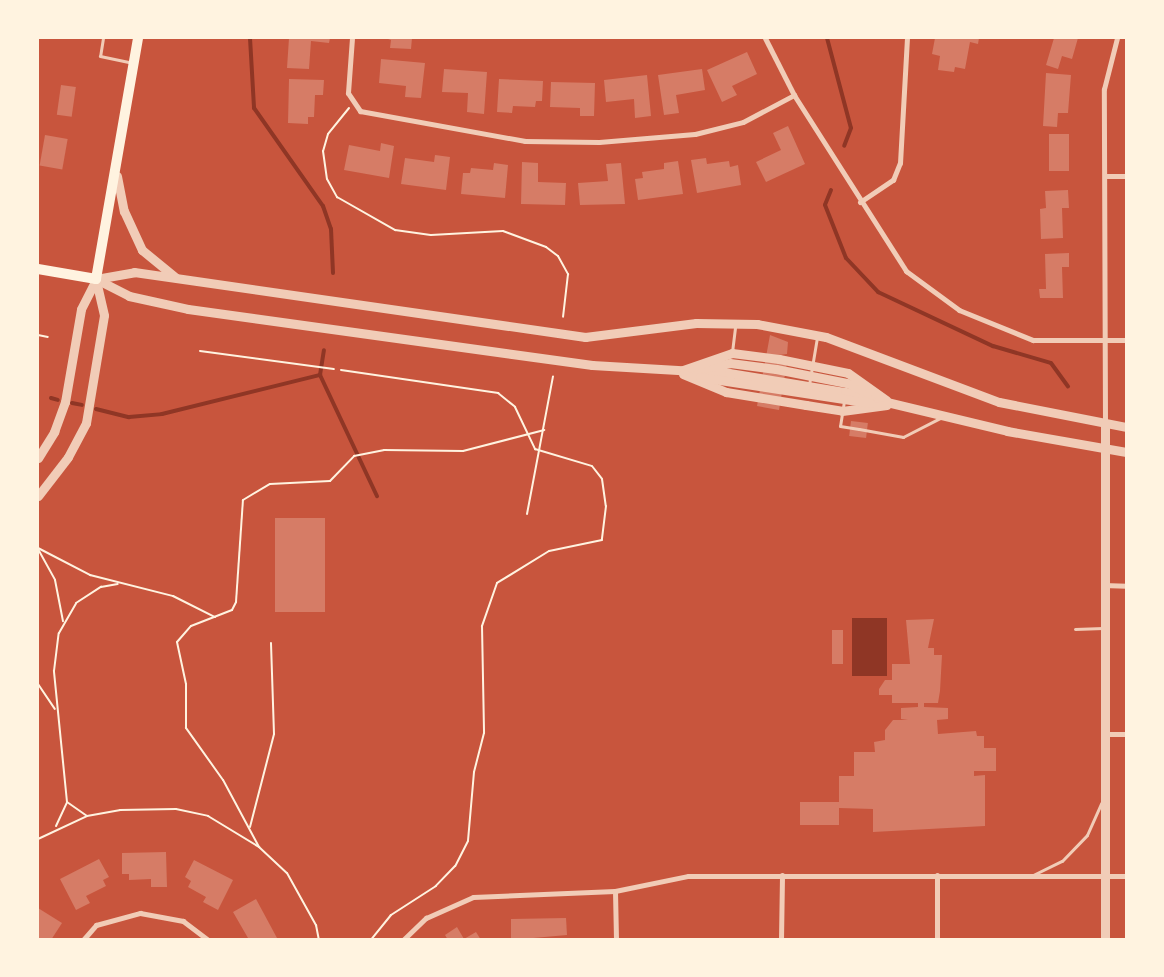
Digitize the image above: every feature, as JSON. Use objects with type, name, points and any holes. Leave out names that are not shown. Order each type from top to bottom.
[{"type":"main road","points":[[38,269],[96,280],[117,176],[138,38]]},
{"type":"street","points":[[352,38],[348,93],[352,104],[371,116],[525,142],[599,142],[719,130],[794,95]]},
{"type":"street","points":[[764,38],[794,95],[860,202],[906,271],[959,310],[1034,340],[1126,340]]},
{"type":"street","points":[[860,202],[893,180],[900,163],[907,38]]},
{"type":"street","points":[[1105,940],[1102,585],[1106,448],[1104,89],[1117,38]]},
{"type":"street","points":[[117,176],[124,211],[142,250],[175,277]]},
{"type":"street","points":[[1105,176],[1126,176]]},
{"type":"street","points":[[96,280],[134,272],[585,337],[736,322],[818,335],[999,402],[1126,427]]},
{"type":"street","points":[[96,280],[129,296],[188,309],[592,365],[728,378],[808,391],[846,387],[892,404]]},
{"type":"street","points":[[38,458],[54,432],[65,402],[81,310],[96,280]]},
{"type":"street","points":[[38,496],[68,457],[86,423],[104,315],[96,280]]},
{"type":"street","points":[[678,372],[732,353],[812,371],[846,387],[892,404],[941,417],[1126,452]]},
{"type":"street","points":[[678,372],[730,363],[812,371]]},
{"type":"street","points":[[678,372],[726,392],[806,406],[842,411],[892,404]]},
{"type":"street","points":[[1102,585],[1126,586]]},
{"type":"street","points":[[1104,734],[1126,734]]},
{"type":"street","points":[[781,940],[782,875]]},
{"type":"street","points":[[937,940],[938,875]]},
{"type":"street","points":[[403,940],[426,918],[473,897],[615,891],[688,876],[1126,876]]},
{"type":"street","points":[[615,891],[616,940]]},
{"type":"street","points":[[83,940],[96,925],[140,912],[183,921],[208,940]]},
{"type":"lane","points":[[103,38],[100,56],[134,63]]},
{"type":"lane","points":[[726,392],[736,322]]},
{"type":"lane","points":[[806,406],[818,335]]},
{"type":"lane","points":[[846,387],[840,426],[903,437],[941,417]]},
{"type":"lane","points":[[1074,629],[1103,628]]},
{"type":"lane","points":[[1031,876],[1062,861],[1084,838],[1105,795]]},
{"type":"path","points":[[352,104],[324,143],[325,171],[337,197],[371,220],[406,232],[488,229],[534,241],[565,266],[568,281],[563,318]]},
{"type":"path","points":[[38,335],[48,337]]},
{"type":"path","points":[[200,351],[334,369]]},
{"type":"path","points":[[341,370],[498,393],[515,407],[525,435],[540,452],[592,466],[602,479],[606,528],[602,540],[593,545],[549,551],[497,584],[482,626],[484,733],[474,772],[468,841],[455,866],[436,886],[391,915],[371,940]]},
{"type":"path","points":[[527,514],[553,376]]},
{"type":"path","points":[[259,847],[184,719],[186,684],[177,642],[191,626],[232,610],[236,602],[240,510],[243,500],[258,488],[330,482],[354,456],[368,453],[463,450],[544,430]]},
{"type":"path","points":[[38,549],[118,584],[173,596],[216,617]]},
{"type":"path","points":[[38,549],[55,580],[64,623]]},
{"type":"path","points":[[56,827],[67,802],[56,710],[55,651],[64,623],[88,594],[118,584]]},
{"type":"path","points":[[249,828],[274,734],[271,643]]},
{"type":"path","points":[[38,684],[56,710]]},
{"type":"path","points":[[67,802],[87,816]]},
{"type":"path","points":[[38,839],[56,827],[87,816],[149,808],[176,809],[208,816],[259,847],[287,873],[301,893],[320,940]]},
{"type":"shaded area","points":[[852,618],[887,618],[887,676],[852,676]]},
{"type":"building","points":[[289,38],[330,38],[329,43],[311,41],[309,69],[287,68]]},
{"type":"building","points":[[385,38],[412,38],[411,49],[390,48],[391,40]]},
{"type":"building","points":[[935,38],[979,38],[978,44],[970,42],[965,69],[955,67],[954,72],[938,70],[940,56],[932,54]]},
{"type":"building","points":[[1054,38],[1078,38],[1072,59],[1062,56],[1058,69],[1046,65]]},
{"type":"building","points":[[747,52],[757,74],[732,86],[737,95],[722,102],[707,70]]},
{"type":"building","points":[[381,59],[425,63],[421,98],[405,97],[406,86],[379,83]]},
{"type":"building","points":[[444,69],[487,72],[484,114],[467,112],[468,93],[442,92]]},
{"type":"building","points":[[702,69],[705,90],[676,95],[679,113],[664,115],[658,75]]},
{"type":"building","points":[[1046,73],[1071,75],[1068,113],[1058,113],[1057,127],[1043,126]]},
{"type":"building","points":[[647,75],[651,116],[635,118],[634,99],[606,102],[604,80]]},
{"type":"building","points":[[289,79],[324,80],[323,95],[315,95],[314,117],[308,117],[308,124],[288,123]]},
{"type":"building","points":[[499,79],[543,81],[542,101],[536,101],[535,107],[513,106],[512,113],[497,112]]},
{"type":"building","points":[[551,82],[595,83],[594,116],[580,116],[580,108],[550,107]]},
{"type":"building","points":[[61,85],[76,87],[72,117],[57,115]]},
{"type":"building","points":[[788,126],[805,164],[766,182],[756,162],[781,150],[773,133]]},
{"type":"building","points":[[1049,134],[1069,134],[1069,171],[1049,171]]},
{"type":"building","points":[[45,135],[68,139],[62,170],[40,166]]},
{"type":"building","points":[[381,143],[394,146],[389,178],[344,170],[349,145],[380,151]]},
{"type":"building","points":[[435,155],[450,157],[446,190],[401,184],[405,158],[434,162]]},
{"type":"building","points":[[706,158],[707,164],[729,161],[730,167],[738,165],[741,185],[697,193],[691,160]]},
{"type":"building","points":[[678,161],[683,194],[638,200],[635,179],[643,178],[642,172],[664,169],[664,163]]},
{"type":"building","points":[[522,162],[538,163],[538,182],[566,183],[565,205],[521,204]]},
{"type":"building","points":[[494,163],[508,165],[505,198],[461,194],[463,173],[470,173],[471,168],[493,170]]},
{"type":"building","points":[[621,163],[625,204],[580,205],[578,183],[608,181],[606,164]]},
{"type":"building","points":[[1068,190],[1069,208],[1062,208],[1063,238],[1041,239],[1040,209],[1046,208],[1045,191]]},
{"type":"building","points":[[1069,253],[1069,267],[1062,267],[1063,298],[1040,298],[1039,289],[1046,289],[1045,254]]},
{"type":"building","points":[[770,335],[788,342],[787,354],[779,355],[788,357],[779,410],[757,406]]},
{"type":"building","points":[[851,421],[868,423],[866,438],[849,436]]},
{"type":"building","points":[[275,518],[325,518],[325,612],[275,612]]},
{"type":"building","points":[[934,619],[928,648],[934,648],[934,655],[942,655],[940,691],[938,703],[924,703],[924,707],[948,708],[948,719],[937,720],[938,734],[976,731],[977,736],[984,736],[984,748],[996,748],[996,771],[974,771],[974,776],[985,775],[985,826],[873,832],[873,809],[839,808],[839,825],[800,825],[800,802],[839,802],[839,776],[854,776],[854,752],[875,752],[874,742],[885,740],[885,730],[893,720],[908,720],[901,719],[901,708],[918,707],[918,703],[892,703],[892,695],[879,695],[879,689],[885,680],[892,680],[892,664],[910,664],[906,620]]},
{"type":"building","points":[[832,630],[843,630],[843,664],[832,664]]},
{"type":"building","points":[[166,852],[167,887],[151,887],[151,879],[129,880],[129,874],[122,874],[122,853]]},
{"type":"building","points":[[99,859],[109,877],[103,880],[106,886],[86,896],[90,903],[76,910],[60,879]]},
{"type":"building","points":[[194,860],[233,880],[218,910],[203,902],[206,897],[188,887],[191,881],[185,877]]},
{"type":"building","points":[[256,899],[277,938],[274,940],[245,940],[248,938],[233,912]]},
{"type":"building","points":[[38,908],[62,923],[51,940],[38,940]]},
{"type":"building","points":[[566,918],[567,935],[511,940],[511,919]]},
{"type":"building","points":[[457,927],[464,939],[476,932],[481,940],[448,940],[445,935]]},
{"type":"waterway","points":[[250,38],[254,108],[323,206],[331,229],[333,273]]},
{"type":"waterway","points":[[827,38],[851,128],[844,146]]},
{"type":"waterway","points":[[831,190],[825,205],[846,258],[878,292],[993,346],[1051,363],[1068,386]]},
{"type":"waterway","points":[[96,409],[129,417],[162,414],[320,375],[324,350]]},
{"type":"waterway","points":[[320,375],[377,496]]},
{"type":"waterway","points":[[51,398],[58,400]]},
{"type":"waterway","points":[[72,403],[82,405]]}]
